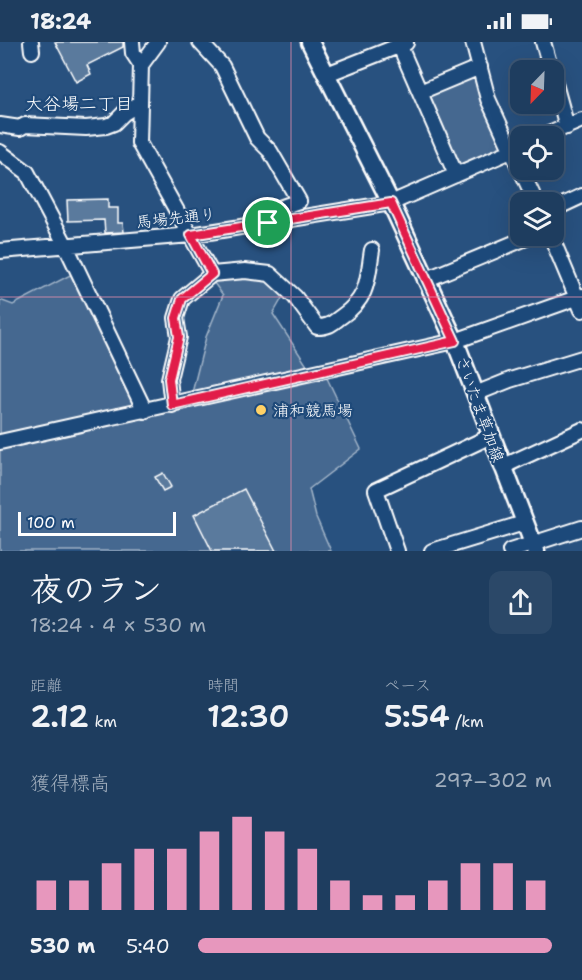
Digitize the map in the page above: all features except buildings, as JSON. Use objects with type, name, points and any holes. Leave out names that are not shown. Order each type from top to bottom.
[{"type":"main road","name":"さいたま草加線","points":[[310,42],[391,203],[455,341],[534,547]]},
{"type":"street","points":[[132,42],[133,53],[141,65]]},
{"type":"street","points":[[158,42],[141,65],[139,143],[212,274]]},
{"type":"street","points":[[200,42],[222,66],[258,138],[270,151],[299,201],[266,213],[268,223]]},
{"type":"street","points":[[473,42],[488,99],[510,138]]},
{"type":"street","points":[[543,42],[548,60]]},
{"type":"street","points":[[327,74],[402,43],[420,92],[456,175]]},
{"type":"street","points":[[420,92],[480,67]]},
{"type":"street","points":[[0,125],[20,128],[25,125],[86,128],[106,126],[114,123],[123,113],[140,103]]},
{"type":"street","points":[[563,114],[567,127]]},
{"type":"street","points":[[564,128],[582,120]]},
{"type":"street","points":[[0,152],[27,172],[66,244],[145,411]]},
{"type":"street","name":"馬場先通り","points":[[0,251],[191,235],[391,203],[510,152]]},
{"type":"street","points":[[564,204],[582,196]]},
{"type":"street","points":[[425,280],[510,245]]},
{"type":"street","points":[[0,442],[103,421],[455,341],[581,301],[556,246]]},
{"type":"street","points":[[172,405],[169,379],[179,337],[176,318],[182,299],[212,274],[245,271],[270,274],[295,297],[317,327],[327,327],[356,306],[364,293],[372,250]]},
{"type":"street","points":[[475,394],[510,380],[582,358]]},
{"type":"street","points":[[502,467],[582,430]]},
{"type":"street","points":[[397,551],[376,490],[491,436]]},
{"type":"street","points":[[432,551],[524,523]]},
{"type":"street","points":[[510,551],[534,547],[582,528]]},
{"type":"shaded area","points":[[475,74],[504,145],[502,150],[464,167],[460,165],[428,96],[429,93]]},
{"type":"shaded area","name":"浦和競馬場","points":[[76,272],[145,417],[188,409],[206,337],[223,295],[211,279],[239,275],[266,278],[285,293],[273,314],[315,378],[326,376],[361,449],[309,489],[316,517],[331,551],[0,551],[0,300],[13,305]]},
{"type":"place","name":"浦和競馬場","points":[[261,410]]},
{"type":"district","name":"大谷場二丁目","points":[[79,104]]},
{"type":"route","points":[[391,203],[455,341],[172,405],[169,379],[179,337],[176,318],[182,299],[212,274],[191,235],[268,223],[391,203]]}]
